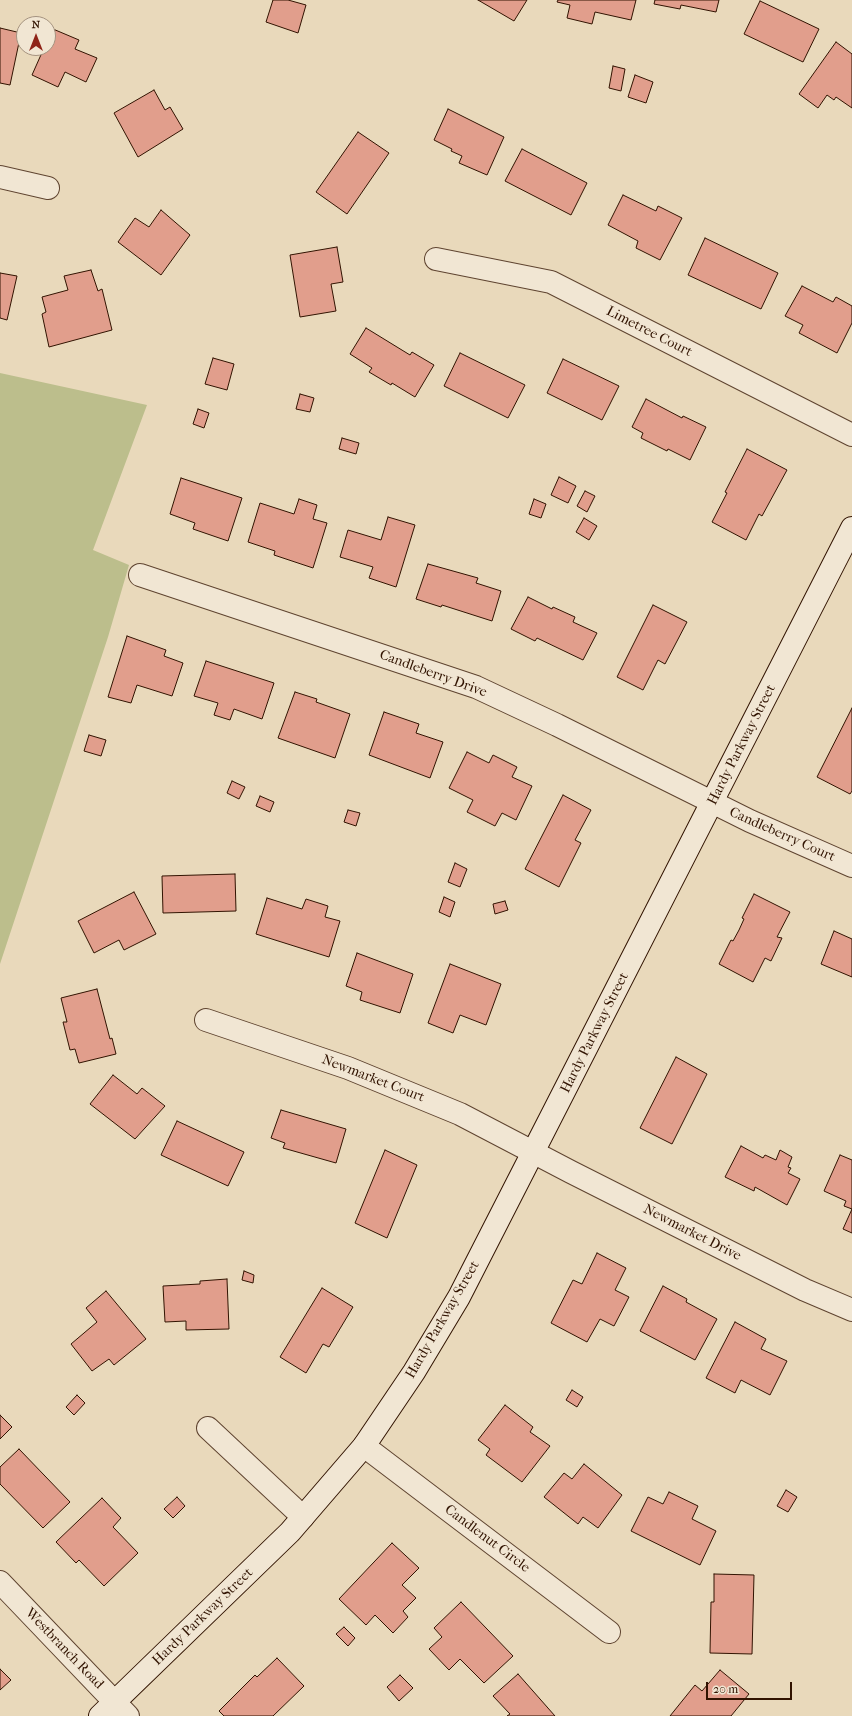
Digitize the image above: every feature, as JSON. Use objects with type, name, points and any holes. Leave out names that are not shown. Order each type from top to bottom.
[{"type":"street","points":[[0,177],[48,188]]},
{"type":"street","name":"Limetree Court","points":[[436,259],[551,282],[852,435]]},
{"type":"street","name":"Hardy Parkway Street","points":[[115,1711],[304,1517],[364,1446],[414,1372],[459,1297],[534,1153],[852,528]]},
{"type":"street","name":"Candleberry Drive","points":[[140,575],[476,687],[713,802]]},
{"type":"street","name":"Candleberry Court","points":[[713,802],[750,821],[852,866]]},
{"type":"street","name":"Newmarket Court","points":[[206,1020],[356,1071],[460,1114],[534,1153]]},
{"type":"street","name":"Newmarket Drive","points":[[534,1153],[805,1290],[852,1310]]},
{"type":"street","points":[[208,1428],[304,1517]]},
{"type":"street","name":"Candlenut Circle","points":[[364,1446],[609,1632]]},
{"type":"street","name":"Westbranch Road","points":[[0,1582],[115,1711]]},
{"type":"green space","points":[[0,373],[147,405],[93,550],[129,565],[108,637],[0,964]]},
{"type":"building","points":[[273,0],[288,0],[306,5],[298,33],[266,22]]},
{"type":"building","points":[[478,0],[527,0],[514,21]]},
{"type":"building","points":[[558,0],[636,0],[631,20],[595,12],[592,24],[567,18],[570,5],[557,2]]},
{"type":"building","points":[[655,0],[719,0],[716,12],[681,5],[680,9],[654,4]]},
{"type":"building","points":[[760,1],[819,29],[803,62],[744,34]]},
{"type":"building","points":[[0,28],[16,32],[16,56],[10,85],[0,83]]},
{"type":"building","points":[[56,30],[79,40],[75,49],[97,58],[86,82],[65,72],[58,87],[32,75],[40,56],[56,56]]},
{"type":"building","points":[[836,42],[852,54],[852,108],[836,97],[834,100],[827,95],[818,108],[799,94]]},
{"type":"building","points":[[613,66],[625,69],[621,91],[609,88]]},
{"type":"building","points":[[635,75],[653,82],[646,103],[628,97]]},
{"type":"building","points":[[154,90],[165,110],[170,107],[183,129],[138,157],[114,113]]},
{"type":"building","points":[[448,109],[504,137],[487,175],[459,163],[462,156],[434,140]]},
{"type":"building","points":[[358,132],[389,153],[347,214],[316,192]]},
{"type":"building","points":[[522,149],[587,183],[571,215],[505,181]]},
{"type":"building","points":[[623,195],[656,211],[658,206],[682,218],[660,260],[636,248],[638,241],[608,225]]},
{"type":"building","points":[[161,210],[190,235],[161,275],[118,242],[135,218],[149,227]]},
{"type":"building","points":[[705,238],[778,273],[761,309],[688,275]]},
{"type":"building","points":[[337,247],[343,282],[331,284],[336,311],[300,317],[290,255]]},
{"type":"building","points":[[91,270],[98,291],[102,289],[112,330],[49,347],[42,314],[46,312],[42,297],[68,290],[64,276]]},
{"type":"building","points":[[0,273],[17,276],[7,320],[0,318]]},
{"type":"building","points":[[802,286],[833,302],[836,297],[852,306],[852,323],[837,353],[799,333],[803,325],[785,316]]},
{"type":"building","points":[[366,328],[410,355],[412,352],[434,365],[415,397],[392,383],[391,385],[369,372],[372,368],[350,354]]},
{"type":"building","points":[[460,353],[525,385],[508,418],[444,386]]},
{"type":"building","points":[[213,358],[234,364],[227,390],[205,384]]},
{"type":"building","points":[[563,359],[619,386],[602,420],[547,393]]},
{"type":"building","points":[[300,394],[314,398],[310,412],[296,409]]},
{"type":"building","points":[[646,399],[682,418],[683,416],[706,427],[690,460],[668,449],[667,451],[641,438],[643,433],[632,427]]},
{"type":"building","points":[[198,409],[209,413],[204,428],[193,424]]},
{"type":"building","points":[[342,438],[359,443],[356,454],[339,449]]},
{"type":"building","points":[[747,449],[787,470],[762,516],[759,514],[746,540],[712,522],[727,493],[725,492]]},
{"type":"building","points":[[559,477],[576,486],[568,503],[551,495]]},
{"type":"building","points":[[181,478],[242,498],[228,541],[193,529],[195,523],[170,514]]},
{"type":"building","points":[[585,491],[595,496],[587,512],[577,506]]},
{"type":"building","points":[[299,499],[317,505],[313,519],[327,523],[313,568],[274,555],[275,551],[248,542],[260,503],[294,514]]},
{"type":"building","points":[[534,499],[546,504],[541,518],[529,514]]},
{"type":"building","points":[[388,517],[415,525],[396,587],[369,578],[373,567],[340,557],[348,530],[381,540]]},
{"type":"building","points":[[584,518],[597,526],[589,540],[576,532]]},
{"type":"building","points":[[428,564],[478,578],[476,583],[501,591],[492,621],[442,605],[441,607],[416,599]]},
{"type":"building","points":[[528,597],[552,609],[553,607],[575,617],[573,622],[597,633],[583,660],[537,638],[535,641],[511,629]]},
{"type":"building","points":[[653,605],[687,622],[665,664],[658,660],[643,690],[617,677]]},
{"type":"building","points":[[127,636],[166,650],[164,656],[183,663],[172,696],[137,685],[131,703],[108,697]]},
{"type":"building","points":[[206,661],[274,683],[262,719],[234,709],[230,720],[214,715],[218,703],[194,696]]},
{"type":"building","points":[[295,692],[317,699],[316,702],[350,714],[335,758],[278,738]]},
{"type":"building","points":[[852,708],[852,791],[850,794],[817,777]]},
{"type":"building","points":[[384,712],[419,724],[416,733],[443,742],[430,778],[369,755]]},
{"type":"building","points":[[89,735],[106,740],[101,756],[84,751]]},
{"type":"building","points":[[467,752],[489,763],[493,755],[517,767],[512,777],[532,786],[516,820],[502,813],[495,826],[467,812],[473,800],[449,788]]},
{"type":"building","points":[[232,781],[245,787],[239,799],[227,793]]},
{"type":"building","points":[[563,795],[591,810],[575,840],[581,843],[559,887],[525,869]]},
{"type":"building","points":[[260,796],[274,802],[270,812],[256,806]]},
{"type":"building","points":[[348,810],[360,813],[356,826],[344,822]]},
{"type":"building","points":[[455,863],[467,869],[460,887],[448,882]]},
{"type":"building","points":[[235,874],[236,911],[163,913],[162,876]]},
{"type":"building","points":[[134,892],[156,934],[124,950],[119,940],[94,953],[78,921]]},
{"type":"building","points":[[754,894],[790,912],[777,937],[782,938],[771,961],[765,958],[753,982],[719,964],[731,940],[733,941],[739,930],[744,919],[742,918]]},
{"type":"building","points":[[444,897],[455,902],[450,917],[439,912]]},
{"type":"building","points":[[267,898],[302,909],[306,899],[328,906],[325,917],[340,921],[329,957],[256,934]]},
{"type":"building","points":[[505,901],[508,910],[495,914],[493,904]]},
{"type":"building","points":[[834,931],[852,939],[852,977],[821,964]]},
{"type":"building","points":[[357,953],[413,974],[400,1013],[360,1000],[362,992],[346,986]]},
{"type":"building","points":[[450,964],[501,984],[486,1025],[460,1015],[453,1033],[428,1023]]},
{"type":"building","points":[[97,989],[110,1039],[112,1038],[116,1054],[79,1063],[75,1049],[70,1050],[63,1022],[67,1022],[61,998]]},
{"type":"building","points":[[676,1057],[707,1074],[672,1144],[640,1128]]},
{"type":"building","points":[[113,1075],[137,1094],[142,1088],[165,1106],[135,1139],[90,1104]]},
{"type":"building","points":[[281,1110],[346,1129],[336,1163],[283,1148],[285,1143],[271,1138]]},
{"type":"building","points":[[177,1121],[244,1152],[228,1186],[161,1155]]},
{"type":"building","points":[[741,1146],[763,1158],[765,1155],[776,1160],[780,1150],[792,1157],[788,1167],[791,1168],[788,1173],[800,1179],[787,1205],[755,1187],[754,1191],[725,1177]]},
{"type":"building","points":[[385,1150],[417,1165],[387,1238],[355,1223]]},
{"type":"building","points":[[840,1155],[852,1160],[852,1209],[844,1206],[846,1201],[824,1191]]},
{"type":"building","points":[[852,1209],[852,1233],[843,1229]]},
{"type":"building","points":[[597,1253],[626,1268],[615,1290],[629,1297],[614,1326],[600,1319],[587,1342],[551,1323],[573,1280],[582,1284]]},
{"type":"building","points":[[244,1271],[254,1275],[253,1283],[242,1280]]},
{"type":"building","points":[[227,1279],[229,1329],[186,1330],[186,1321],[165,1322],[163,1286],[200,1284],[200,1281]]},
{"type":"building","points":[[663,1286],[687,1299],[686,1302],[717,1319],[695,1360],[640,1331]]},
{"type":"building","points":[[322,1288],[353,1307],[329,1347],[323,1344],[306,1373],[280,1357]]},
{"type":"building","points":[[106,1291],[146,1339],[114,1365],[109,1359],[92,1371],[71,1344],[97,1322],[86,1308]]},
{"type":"building","points":[[735,1322],[766,1339],[761,1349],[787,1361],[770,1395],[741,1380],[735,1393],[706,1378]]},
{"type":"building","points":[[572,1390],[583,1397],[577,1407],[566,1400]]},
{"type":"building","points":[[77,1395],[85,1403],[74,1415],[66,1407]]},
{"type":"building","points":[[505,1405],[533,1427],[530,1432],[550,1446],[522,1482],[486,1455],[490,1449],[478,1440]]},
{"type":"building","points":[[0,1415],[12,1427],[0,1439]]},
{"type":"building","points":[[19,1449],[70,1502],[43,1528],[0,1484],[0,1467]]},
{"type":"building","points":[[584,1464],[622,1495],[598,1528],[583,1517],[578,1524],[544,1497],[564,1473],[572,1479]]},
{"type":"building","points":[[786,1490],[797,1497],[788,1512],[777,1506]]},
{"type":"building","points":[[669,1492],[698,1506],[692,1519],[716,1531],[700,1565],[631,1531],[648,1497],[663,1504]]},
{"type":"building","points":[[177,1497],[185,1506],[173,1518],[164,1509]]},
{"type":"building","points":[[102,1498],[121,1518],[113,1527],[138,1553],[104,1586],[79,1560],[76,1563],[56,1542]]},
{"type":"building","points":[[392,1543],[419,1568],[402,1585],[416,1598],[403,1611],[408,1617],[393,1633],[375,1615],[366,1625],[339,1599]]},
{"type":"building","points":[[714,1574],[754,1575],[752,1654],[710,1653],[711,1602],[714,1602]]},
{"type":"building","points":[[461,1602],[513,1656],[484,1683],[460,1659],[449,1670],[429,1649],[442,1637],[434,1628]]},
{"type":"building","points":[[344,1627],[355,1638],[348,1646],[336,1634]]},
{"type":"building","points":[[277,1658],[304,1686],[273,1716],[224,1716],[219,1711],[255,1675],[257,1677]]},
{"type":"building","points":[[0,1669],[11,1680],[0,1690]]},
{"type":"building","points":[[720,1670],[749,1694],[731,1716],[670,1716],[695,1685],[702,1691]]},
{"type":"building","points":[[518,1674],[555,1716],[507,1716],[510,1714],[493,1696]]},
{"type":"building","points":[[400,1675],[413,1688],[399,1701],[387,1687]]}]
